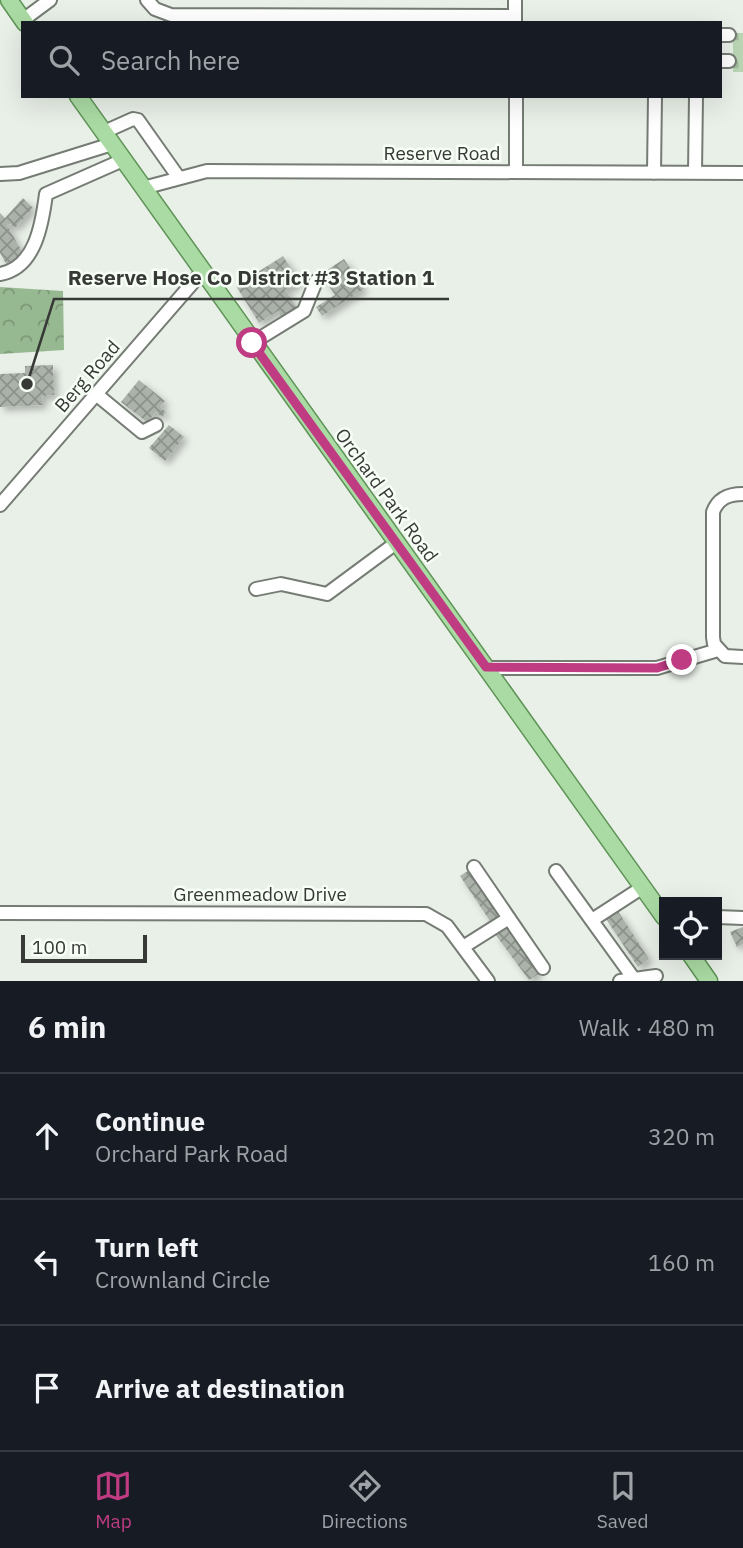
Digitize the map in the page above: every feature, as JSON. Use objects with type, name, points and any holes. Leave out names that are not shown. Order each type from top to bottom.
[{"type":"main road","points":[[9,0],[24,21]]},
{"type":"main road","name":"Orchard Park Road","points":[[79,98],[659,911]]},
{"type":"main road","points":[[694,960],[709,981]]},
{"type":"street","points":[[24,21],[50,0]]},
{"type":"street","points":[[147,0],[155,9],[171,15],[515,19],[515,0]]},
{"type":"street","points":[[516,98],[516,172]]},
{"type":"street","points":[[654,173],[655,98]]},
{"type":"street","points":[[695,173],[696,98]]},
{"type":"street","points":[[0,174],[19,173],[108,138],[132,119],[138,120],[179,178]]},
{"type":"street","points":[[0,274],[25,263],[33,248],[46,194],[123,160]]},
{"type":"street","name":"Reserve Road","points":[[143,188],[207,171],[743,173]]},
{"type":"street","name":"Berg Road","points":[[0,505],[202,272]]},
{"type":"street","points":[[252,343],[304,311],[316,281]]},
{"type":"street","points":[[96,394],[142,432],[156,425]]},
{"type":"street","points":[[743,494],[733,494],[720,500],[713,512],[713,637],[718,650],[725,656],[743,657]]},
{"type":"street","points":[[256,589],[281,584],[327,594],[396,543]]},
{"type":"street","points":[[486,667],[657,668],[718,650]]},
{"type":"street","points":[[474,867],[543,968]]},
{"type":"street","points":[[556,871],[634,979]]},
{"type":"street","points":[[592,920],[643,887]]},
{"type":"street","name":"Greenmeadow Drive","points":[[0,914],[419,914],[440,920],[488,981]]},
{"type":"street","points":[[722,917],[743,918]]},
{"type":"street","points":[[463,947],[509,918]]},
{"type":"street","points":[[620,981],[656,976]]},
{"type":"green space","points":[[733,33],[743,33],[743,72],[733,72]]},
{"type":"green space","points":[[0,287],[63,291],[64,350],[0,354]]},
{"type":"building","points":[[23,198],[33,208],[15,228],[11,224],[7,225],[25,257],[8,267],[0,253],[0,213],[5,218]]},
{"type":"building","points":[[283,256],[298,279],[295,281],[298,286],[285,289],[296,307],[281,317],[278,311],[259,323],[236,286]]},
{"type":"building","points":[[344,259],[364,289],[322,316],[316,307],[335,295],[321,274]]},
{"type":"building","points":[[53,365],[54,395],[42,396],[43,405],[0,407],[0,374],[25,373],[25,366]]},
{"type":"building","points":[[139,380],[165,401],[160,407],[166,412],[162,417],[156,412],[147,422],[121,402]]},
{"type":"building","points":[[169,425],[184,437],[165,461],[149,448]]},
{"type":"building","points":[[471,869],[503,917],[492,924],[460,876]]},
{"type":"building","points":[[618,911],[649,959],[638,967],[606,919]]},
{"type":"building","points":[[507,926],[539,974],[529,980],[495,934]]},
{"type":"building","points":[[743,927],[743,944],[737,947],[730,932]]},
{"type":"place","name":"Reserve Hose Co District #3 Station 1","points":[[27,384]]},
{"type":"route","points":[[252,343],[486,667],[657,668],[682,660]]}]
